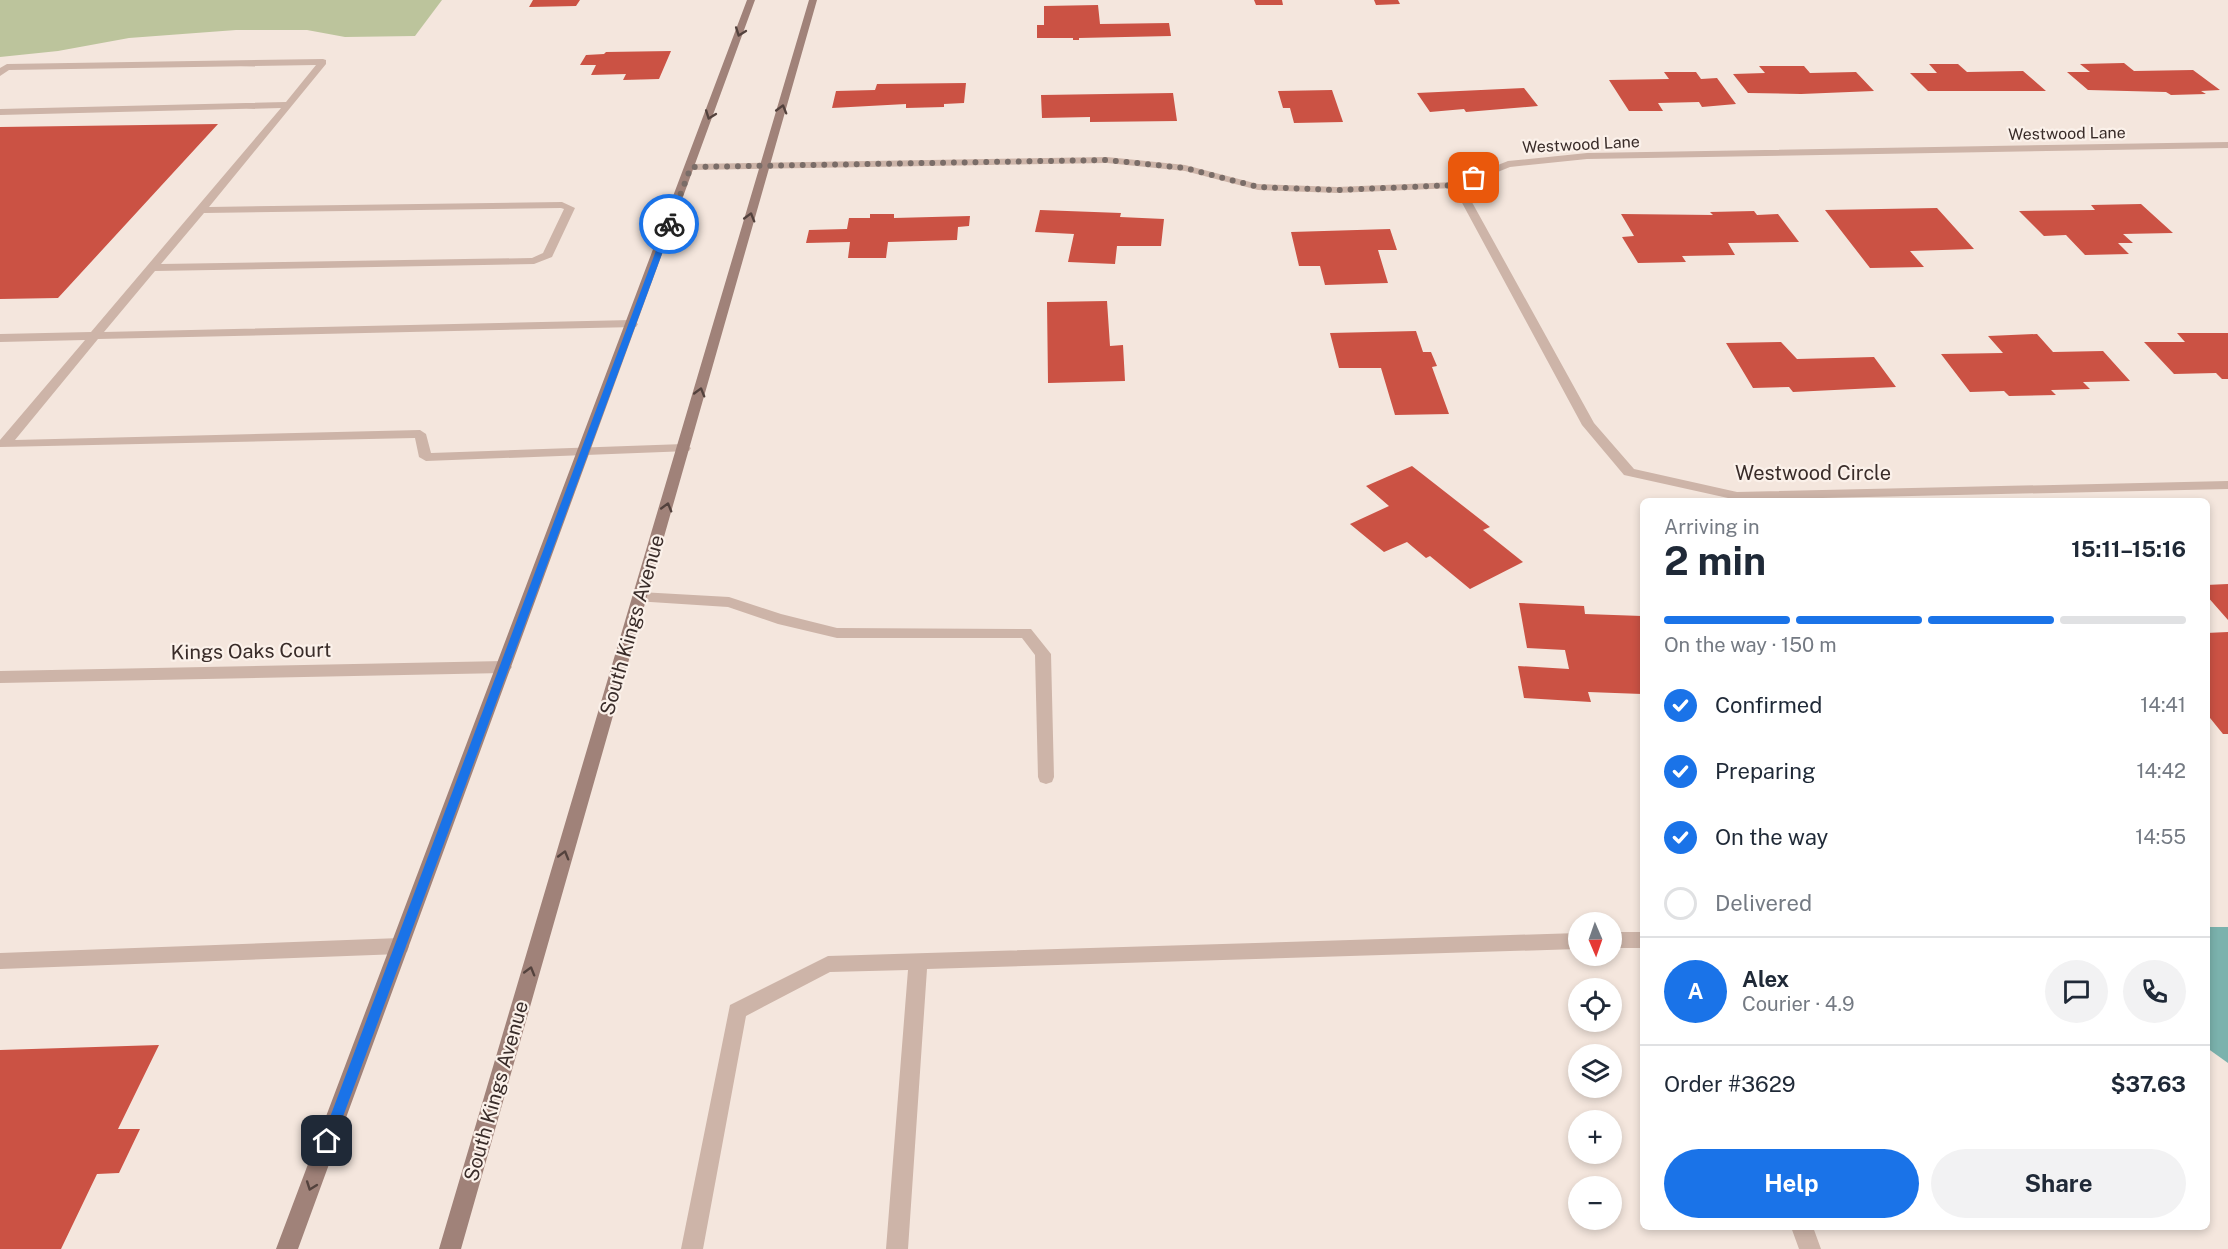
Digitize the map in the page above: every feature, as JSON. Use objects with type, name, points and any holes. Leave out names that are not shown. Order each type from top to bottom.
[{"type":"main road","points":[[287,1249],[691,167],[751,0]]},
{"type":"main road","name":"South Kings Avenue","points":[[450,1249],[813,0]]},
{"type":"street","points":[[2,69],[323,62],[4,444],[420,434],[426,457],[684,448]]},
{"type":"street","points":[[0,112],[289,105]]},
{"type":"street","name":"Westwood Lane","points":[[691,167],[1107,160],[1185,168],[1258,187],[1337,190],[1457,185],[1508,164],[1587,156],[2228,145]]},
{"type":"street","name":"Westwood Circle","points":[[1457,185],[1588,424],[1629,472],[1737,496],[2228,485]]},
{"type":"street","points":[[152,268],[534,261],[548,255],[570,208],[562,205],[201,210]]},
{"type":"street","points":[[0,338],[632,324]]},
{"type":"street","points":[[640,597],[729,602],[778,620],[837,633],[1026,633],[1044,654],[1046,777]]},
{"type":"street","name":"Kings Oaks Court","points":[[0,677],[504,667]]},
{"type":"street","points":[[1622,940],[1640,940]]},
{"type":"street","points":[[692,1249],[737,1011],[828,964],[1568,941]]},
{"type":"street","points":[[0,961],[400,946]]},
{"type":"street","points":[[897,1249],[918,962]]},
{"type":"street","points":[[1803,1230],[1810,1249]]},
{"type":"green space","points":[[0,0],[442,0],[415,36],[345,37],[307,30],[236,30],[129,38],[58,51],[0,57]]},
{"type":"water","points":[[2210,927],[2228,927],[2228,1063],[2210,1050]]},
{"type":"building","points":[[533,0],[580,0],[576,6],[529,7]]},
{"type":"building","points":[[1254,0],[1282,0],[1283,5],[1256,5]]},
{"type":"building","points":[[1374,0],[1398,0],[1400,4],[1376,5]]},
{"type":"building","points":[[1098,5],[1100,24],[1169,23],[1171,36],[1079,38],[1079,40],[1037,38],[1037,25],[1044,25],[1044,6]]},
{"type":"building","points":[[671,51],[659,79],[623,80],[626,74],[591,75],[596,65],[580,65],[586,55],[606,52]]},
{"type":"building","points":[[2124,63],[2134,71],[2193,70],[2220,90],[2201,91],[2206,94],[2171,95],[2166,92],[2088,90],[2067,72],[2090,72],[2080,64]]},
{"type":"building","points":[[1929,64],[1958,64],[1967,72],[2023,71],[2046,91],[1928,91],[1910,73],[1937,73]]},
{"type":"building","points":[[1759,66],[1804,66],[1810,73],[1856,72],[1874,91],[1801,94],[1748,93],[1733,74],[1765,73]]},
{"type":"building","points":[[1664,72],[1696,72],[1701,79],[1717,78],[1736,104],[1702,107],[1699,102],[1658,103],[1663,111],[1629,111],[1609,80],[1669,79]]},
{"type":"building","points":[[966,83],[964,103],[944,104],[944,107],[906,108],[906,104],[832,108],[836,91],[875,90],[877,84]]},
{"type":"building","points":[[1524,88],[1538,106],[1466,112],[1464,109],[1430,112],[1417,93]]},
{"type":"building","points":[[1332,90],[1343,122],[1294,123],[1290,108],[1283,108],[1278,91]]},
{"type":"building","points":[[1173,93],[1177,121],[1090,122],[1090,117],[1042,118],[1041,95]]},
{"type":"building","points":[[218,124],[58,298],[0,299],[0,127]]},
{"type":"building","points":[[2141,204],[2173,233],[2123,234],[2133,243],[2118,243],[2129,254],[2085,255],[2066,235],[2044,236],[2019,211],[2095,210],[2091,205]]},
{"type":"building","points":[[1937,208],[1974,249],[1910,251],[1924,267],[1870,268],[1825,210]]},
{"type":"building","points":[[1040,210],[1121,213],[1120,217],[1164,219],[1161,246],[1117,246],[1115,264],[1068,262],[1074,234],[1035,232]]},
{"type":"building","points":[[1754,211],[1757,215],[1778,214],[1799,242],[1728,243],[1735,255],[1682,256],[1686,262],[1638,263],[1622,237],[1634,236],[1621,214],[1713,215],[1710,212]]},
{"type":"building","points":[[870,214],[894,214],[894,218],[970,216],[969,226],[958,227],[957,240],[888,242],[886,258],[848,258],[850,242],[806,243],[809,230],[847,229],[849,218],[870,218]]},
{"type":"building","points":[[1390,229],[1397,250],[1378,250],[1388,283],[1325,285],[1320,266],[1299,266],[1291,232]]},
{"type":"building","points":[[1107,301],[1110,346],[1123,345],[1125,381],[1048,383],[1047,302]]},
{"type":"building","points":[[1416,331],[1423,352],[1431,352],[1437,366],[1432,367],[1449,414],[1395,415],[1381,368],[1339,368],[1330,333]]},
{"type":"building","points":[[2177,333],[2228,333],[2228,379],[2222,379],[2216,373],[2174,374],[2144,342],[2185,342]]},
{"type":"building","points":[[2037,334],[2053,352],[2103,351],[2130,381],[2083,382],[2090,389],[2051,390],[2056,395],[2009,396],[2004,391],[1970,392],[1941,354],[2003,353],[1988,336]]},
{"type":"building","points":[[1781,342],[1797,359],[1874,357],[1896,387],[1793,392],[1789,387],[1753,388],[1726,343]]},
{"type":"building","points":[[1412,466],[1490,527],[1483,530],[1523,562],[1470,589],[1430,556],[1426,558],[1407,542],[1384,552],[1350,524],[1389,506],[1366,486]]},
{"type":"building","points":[[2228,584],[2228,620],[2210,600],[2210,585]]},
{"type":"building","points":[[1519,603],[1584,606],[1585,614],[1640,616],[1640,694],[1588,692],[1591,702],[1524,698],[1518,666],[1569,669],[1565,650],[1527,648]]},
{"type":"building","points":[[2228,632],[2228,734],[2223,734],[2210,718],[2210,633]]},
{"type":"building","points":[[159,1045],[118,1129],[140,1129],[119,1173],[97,1174],[61,1249],[0,1249],[0,1050]]},
{"type":"way so far","points":[[669,224],[691,167],[1107,160],[1185,168],[1258,187],[1337,190],[1457,185],[1474,178]]},
{"type":"route","points":[[327,1141],[669,224]]}]
